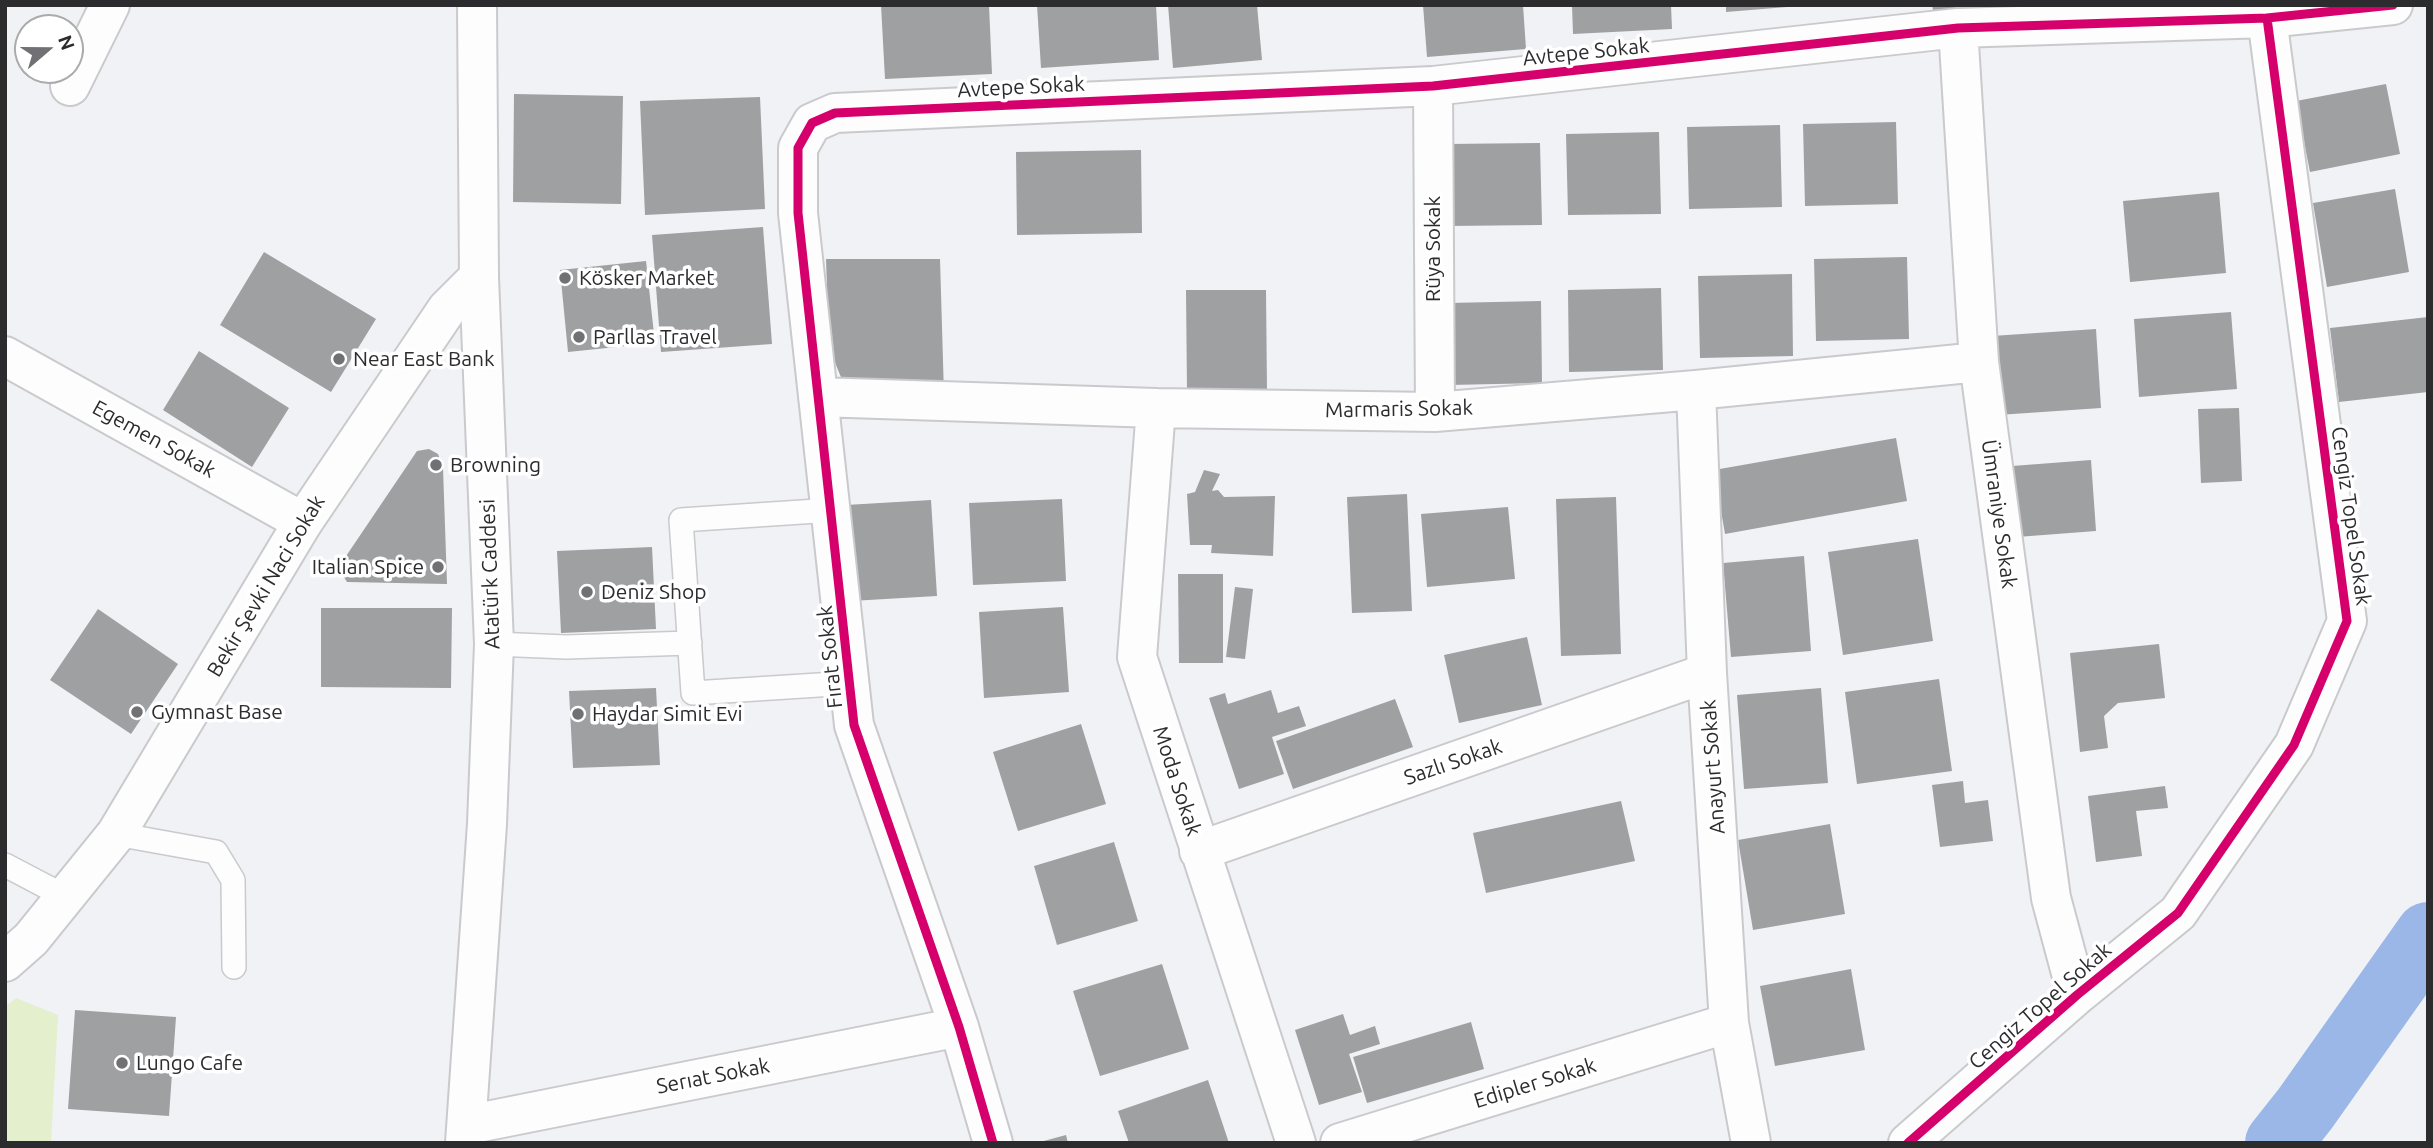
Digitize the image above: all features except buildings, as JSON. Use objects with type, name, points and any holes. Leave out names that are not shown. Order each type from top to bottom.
[{"type":"street","points":[[70,86],[110,5]]},
{"type":"street","name":"Atatürk Caddesi","points":[[466,1134],[487,824],[494,644],[479,277],[477,5]]},
{"type":"street","name":"Avtepe Sokak","points":[[798,148],[811,123],[835,113],[1433,86],[1958,28],[2267,19],[2393,5]]},
{"type":"street","name":"Cengiz Topel Sokak","points":[[1908,1143],[2077,995],[2178,913],[2294,745],[2347,621],[2267,19]]},
{"type":"street","name":"Ümraniye Sokak","points":[[1958,28],[1979,362],[2051,898],[2077,995]]},
{"type":"street","name":"Rüya Sokak","points":[[1433,86],[1435,412]]},
{"type":"street","name":"Fırat Sokak","points":[[798,148],[798,213],[854,725],[959,1027],[993,1143]]},
{"type":"street","name":"Bekir Şevki Naci Sokak","points":[[5,962],[31,939],[116,834],[303,522],[440,318],[479,277]]},
{"type":"street","name":"Egemen Sokak","points":[[5,356],[303,522]]},
{"type":"street","name":"Marmaris Sokak","points":[[818,397],[1156,408],[1435,412],[1979,362]]},
{"type":"street","name":"Anayurt Sokak","points":[[1696,390],[1707,673],[1729,1023],[1751,1143]]},
{"type":"street","name":"Moda Sokak","points":[[1156,408],[1137,657],[1296,1143]]},
{"type":"street","name":"Sazlı Sokak","points":[[1199,851],[1707,673]]},
{"type":"street","name":"Edipler Sokak","points":[[1340,1143],[1729,1023]]},
{"type":"street","name":"Serıat Sokak","points":[[466,1134],[959,1027]]},
{"type":"lane","points":[[832,509],[681,520],[693,692],[850,683]]},
{"type":"lane","points":[[494,644],[566,647],[690,643]]},
{"type":"lane","points":[[116,834],[216,852],[233,880],[234,967]]},
{"type":"lane","points":[[5,865],[66,897]]},
{"type":"green space","points":[[16,998],[58,1015],[51,1143],[5,1143],[5,1007]]},
{"type":"waterway","points":[[2278,1143],[2428,935]]},
{"type":"cycle path","points":[[993,1143],[959,1027],[854,725],[798,213],[798,148],[812,123],[835,113],[1433,86],[1958,28],[2267,18],[2393,5]]},
{"type":"cycle path","points":[[1908,1143],[2077,995],[2178,913],[2294,745],[2347,621],[2267,18]]},
{"type":"place","name":"Kösker Market","points":[[565,278]]},
{"type":"place","name":"Parllas Travel","points":[[579,337]]},
{"type":"place","name":"Near East Bank","points":[[339,359]]},
{"type":"place","name":"Browning","points":[[436,465]]},
{"type":"place","name":"Italian Spice","points":[[438,567]]},
{"type":"place","name":"Deniz Shop","points":[[587,592]]},
{"type":"place","name":"Gymnast Base","points":[[137,712]]},
{"type":"place","name":"Haydar Simit Evi","points":[[578,714]]},
{"type":"place","name":"Lungo Cafe","points":[[122,1063]]}]
